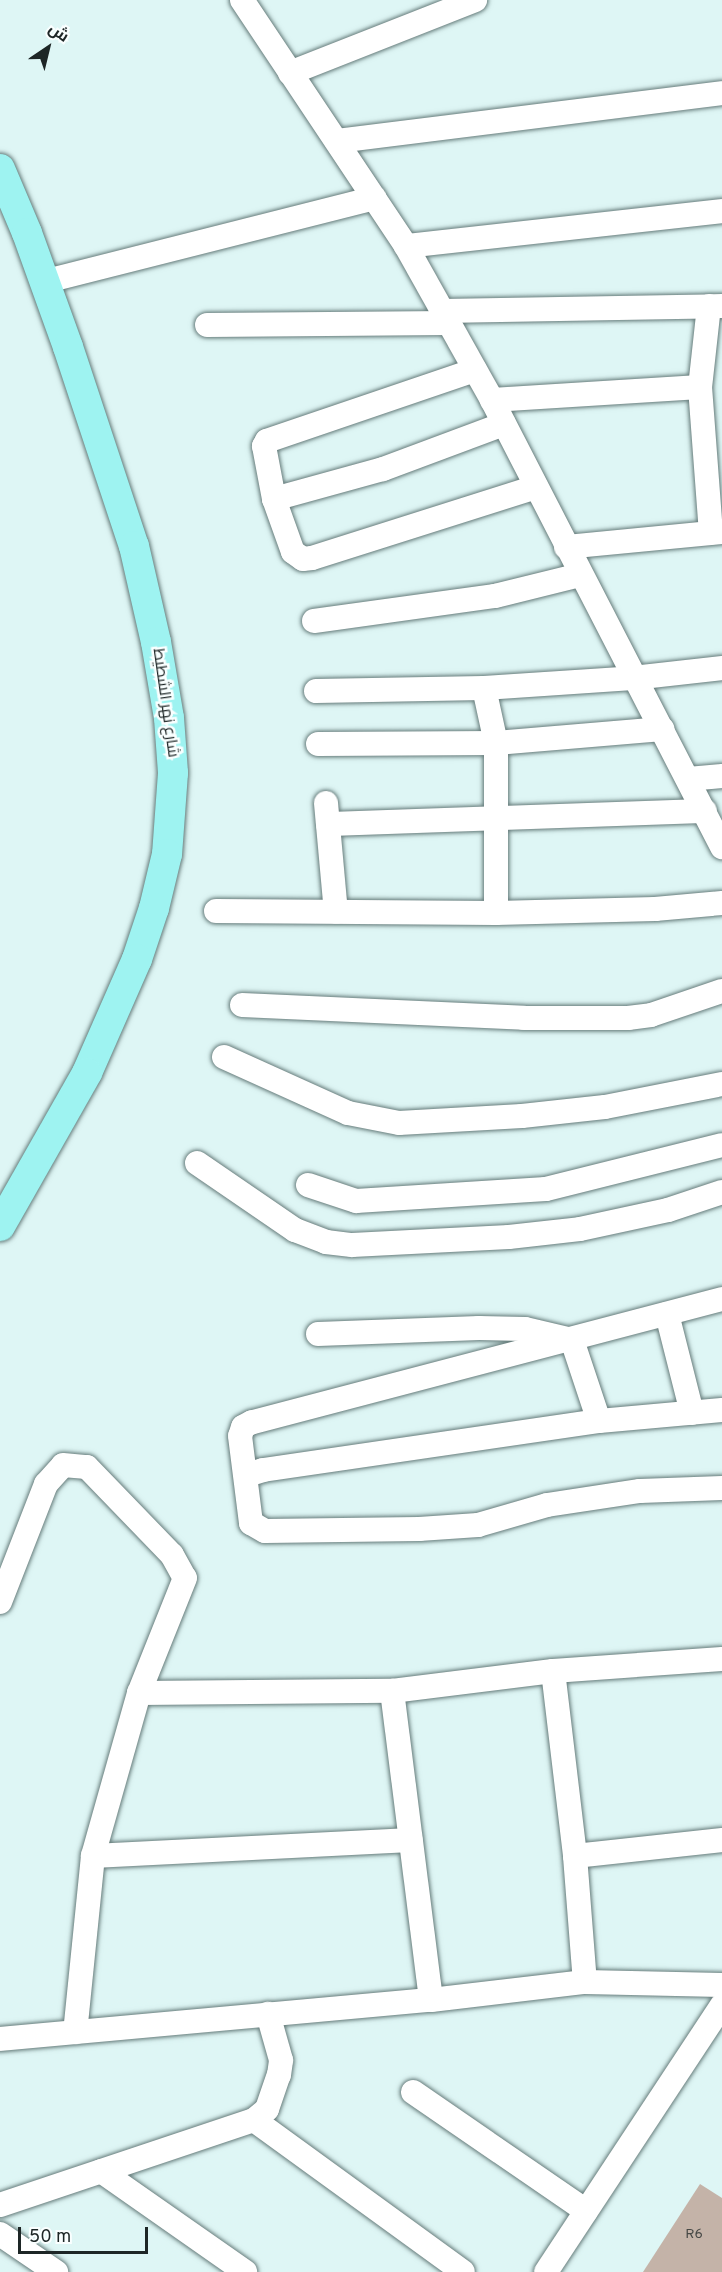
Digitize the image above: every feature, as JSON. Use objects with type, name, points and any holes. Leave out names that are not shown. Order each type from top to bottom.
[{"type":"main road","name":"شارع نهر الشطيط","points":[[0,169],[43,282],[119,499],[144,584],[169,718],[173,800],[161,881],[134,968],[87,1073],[0,1226]]},
{"type":"street","points":[[242,0],[406,246],[492,400],[580,575],[722,847]]},
{"type":"street","points":[[290,73],[476,0]]},
{"type":"street","points":[[337,141],[722,93]]},
{"type":"street","points":[[43,282],[375,198]]},
{"type":"street","points":[[406,246],[722,211]]},
{"type":"street","points":[[207,325],[716,306],[700,387],[717,532],[566,547]]},
{"type":"street","points":[[475,370],[267,441],[264,446],[274,499],[293,552],[303,559],[536,487]]},
{"type":"street","points":[[492,400],[700,387]]},
{"type":"street","points":[[274,499],[384,469],[504,424]]},
{"type":"street","points":[[314,621],[495,596],[580,575]]},
{"type":"street","points":[[316,692],[484,688],[633,678],[722,668]]},
{"type":"street","points":[[484,688],[496,743],[498,817],[496,913]]},
{"type":"street","points":[[318,744],[496,743],[662,729]]},
{"type":"street","points":[[688,779],[722,776]]},
{"type":"street","points":[[336,912],[327,813],[498,817],[705,811]]},
{"type":"street","points":[[216,911],[496,913],[645,909],[722,903]]},
{"type":"street","points":[[242,1005],[524,1018],[627,1018],[651,1015],[722,991]]},
{"type":"street","points":[[224,1056],[348,1113],[399,1123],[522,1116],[605,1107],[722,1084]]},
{"type":"street","points":[[308,1185],[356,1201],[546,1189],[722,1145]]},
{"type":"street","points":[[197,1163],[295,1230],[326,1242],[352,1245],[509,1237],[580,1228],[668,1210],[722,1192]]},
{"type":"street","points":[[722,1299],[252,1422],[243,1427],[240,1436],[247,1474],[251,1523],[265,1531],[419,1529],[478,1525],[547,1504],[640,1491],[722,1488]]},
{"type":"street","points":[[667,1314],[692,1413]]},
{"type":"street","points":[[318,1334],[502,1328],[525,1329],[572,1340]]},
{"type":"street","points":[[572,1340],[599,1421]]},
{"type":"street","points":[[247,1474],[599,1421],[722,1410]]},
{"type":"street","points":[[0,1602],[46,1484],[63,1465],[87,1467],[172,1555],[185,1578],[140,1693],[93,1856],[75,2032]]},
{"type":"street","points":[[140,1693],[392,1691],[553,1671],[722,1659]]},
{"type":"street","points":[[553,1671],[575,1856],[585,1982]]},
{"type":"street","points":[[392,1691],[431,2000]]},
{"type":"street","points":[[93,1856],[411,1840]]},
{"type":"street","points":[[575,1856],[722,1840]]},
{"type":"street","points":[[0,2039],[431,2000],[585,1982],[722,1985]]},
{"type":"street","points":[[546,2272],[722,2005]]},
{"type":"street","points":[[0,2205],[254,2120],[267,2109],[279,2075],[281,2060],[268,2014]]},
{"type":"street","points":[[413,2092],[586,2211]]},
{"type":"street","points":[[254,2120],[463,2272]]},
{"type":"street","points":[[101,2171],[245,2272]]},
{"type":"street","points":[[0,2234],[56,2272]]},
{"type":"building","points":[[700,2184],[722,2198],[722,2272],[643,2272]]}]
